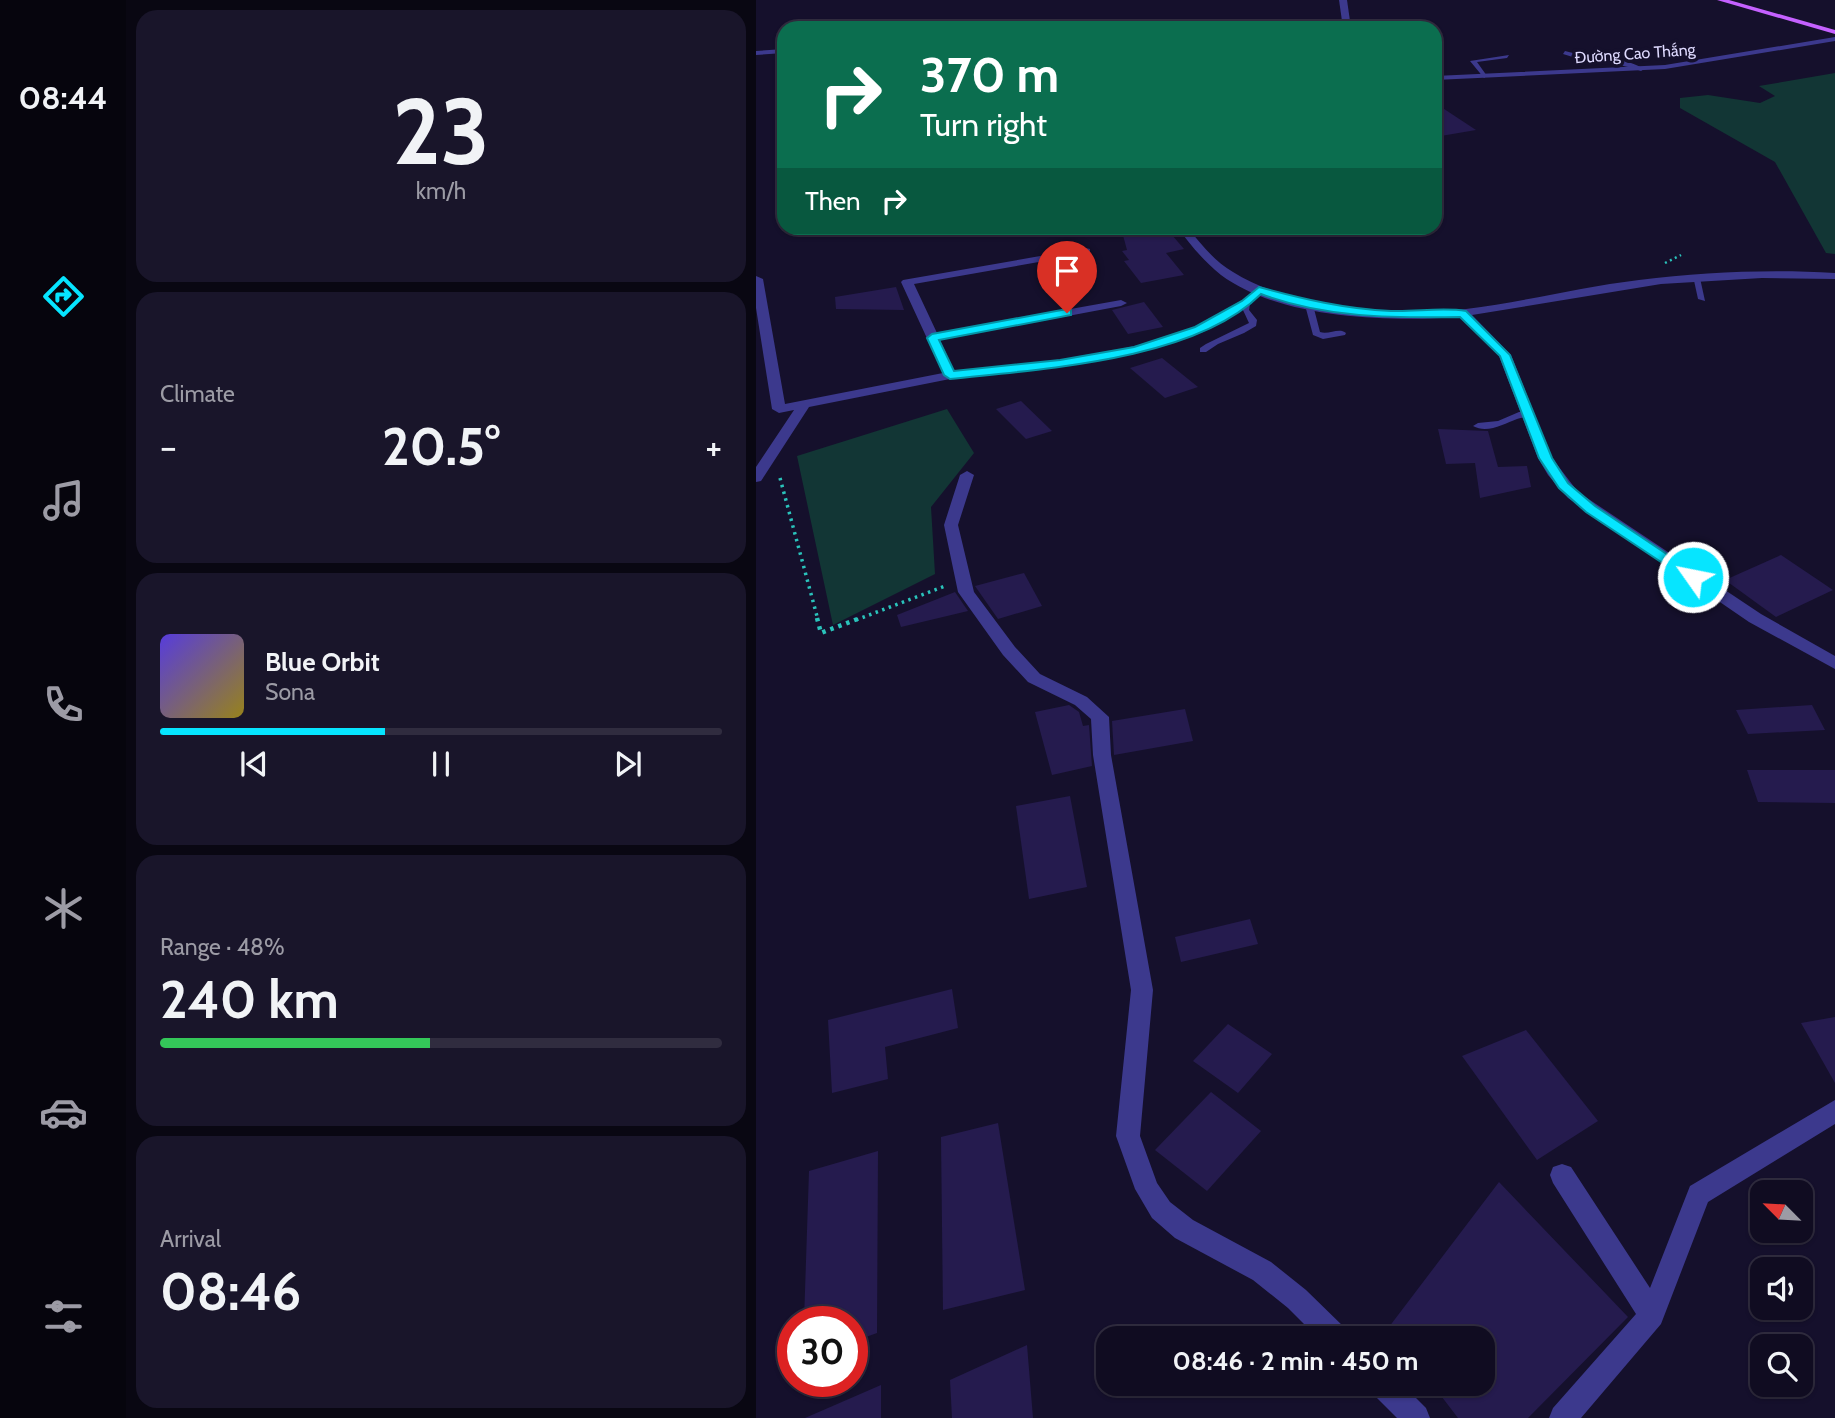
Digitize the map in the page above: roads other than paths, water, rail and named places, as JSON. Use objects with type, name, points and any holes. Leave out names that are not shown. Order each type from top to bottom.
[{"type":"main road","points":[[1721,0],[1835,32]]},
{"type":"street","points":[[1343,0],[1346,21]]},
{"type":"street","name":"Đường Cao Thắng","points":[[1442,78],[1641,69],[1706,62],[1835,39]]},
{"type":"street","points":[[756,53],[777,52]]},
{"type":"street","points":[[1189,235],[1210,259],[1226,272],[1259,290],[1309,305],[1367,313],[1463,313],[1607,287],[1696,278],[1835,276]]},
{"type":"street","points":[[950,375],[907,282],[1086,251]]},
{"type":"street","points":[[757,279],[779,409],[950,375],[1060,363],[1136,349],[1199,329],[1246,303]]},
{"type":"street","points":[[932,338],[1121,303]]},
{"type":"street","points":[[1463,313],[1505,355],[1553,472],[1573,495],[1755,618],[1835,663]]},
{"type":"street","points":[[756,478],[804,404]]},
{"type":"street","points":[[967,475],[951,525],[966,592],[1009,651],[1034,678],[1081,701],[1100,717],[1102,755],[1142,990],[1128,1136],[1147,1189],[1161,1210],[1184,1229],[1262,1271],[1325,1326]]},
{"type":"street","points":[[1563,1418],[1652,1315],[1699,1194],[1835,1111]]},
{"type":"street","points":[[1562,1175],[1652,1315]]},
{"type":"street","points":[[1395,1396],[1416,1418]]},
{"type":"lane","points":[[1565,53],[1576,57],[1622,60],[1641,69]]},
{"type":"lane","points":[[1484,76],[1473,61],[1507,56]]},
{"type":"lane","points":[[1696,278],[1702,299]]},
{"type":"lane","points":[[1203,350],[1214,340],[1253,324],[1245,310],[1246,303],[1259,290]]},
{"type":"lane","points":[[1309,305],[1317,333],[1323,336],[1342,333]]},
{"type":"lane","points":[[1478,426],[1500,424],[1519,415],[1529,415]]}]
